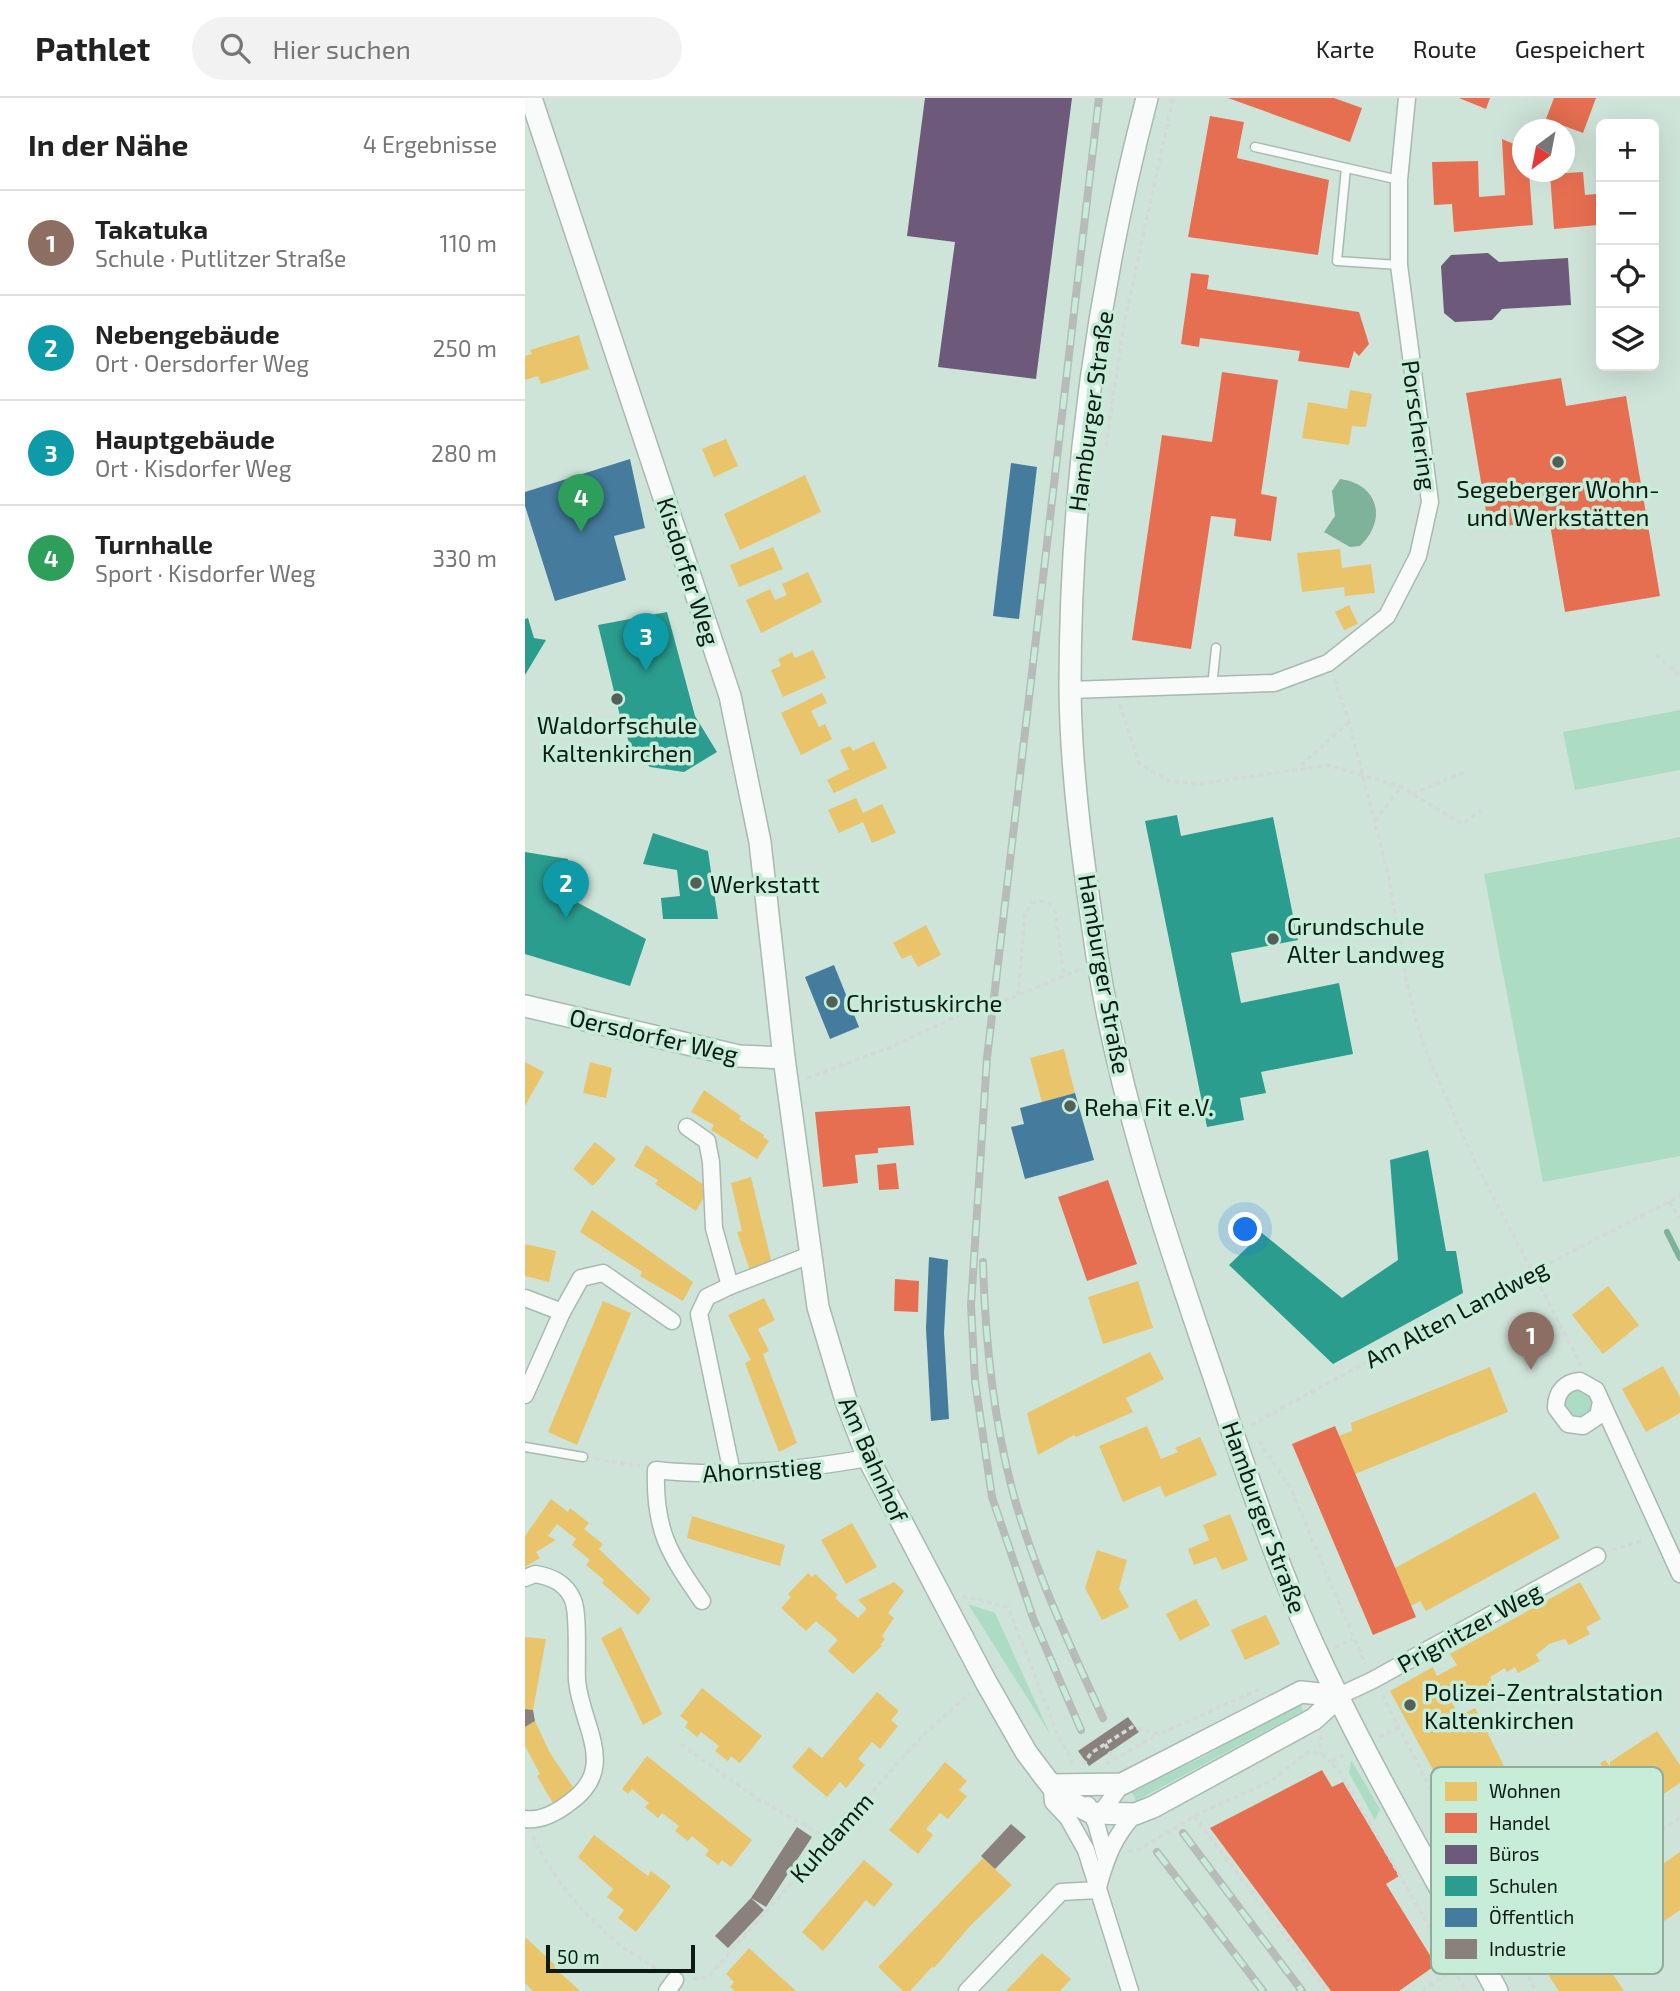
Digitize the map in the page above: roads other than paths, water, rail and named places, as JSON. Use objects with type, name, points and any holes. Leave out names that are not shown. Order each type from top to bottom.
[{"type":"street","name":"Kisdorfer Weg","points":[[531,98],[730,696],[760,842],[783,1058]]},
{"type":"street","name":"Hamburger Straße","points":[[1147,98],[1100,326],[1077,488],[1070,690],[1075,784],[1098,961],[1128,1100],[1176,1266],[1241,1429],[1275,1552],[1318,1657],[1431,1868]]},
{"type":"street","name":"Porschering","points":[[1070,690],[1118,691],[1274,683],[1328,663],[1387,616],[1419,556],[1430,502],[1399,265],[1399,180],[1407,98]]},
{"type":"street","name":"Oersdorfer Weg","points":[[525,1006],[739,1056],[783,1058]]},
{"type":"street","name":"Am Bahnhof","points":[[783,1058],[818,1307],[832,1360],[868,1458],[936,1589],[1026,1752],[1062,1785],[1073,1805],[1095,1816]]},
{"type":"street","points":[[687,1127],[707,1141],[711,1162],[714,1228],[730,1286]]},
{"type":"street","points":[[732,1473],[699,1314],[707,1297],[810,1255]]},
{"type":"street","points":[[525,1395],[562,1312],[581,1278],[603,1273],[672,1321]]},
{"type":"street","points":[[525,1298],[562,1312]]},
{"type":"street","points":[[1601,1402],[1598,1416],[1588,1424],[1575,1426],[1559,1415],[1556,1401],[1562,1388],[1574,1381],[1592,1385],[1601,1402],[1667,1542],[1680,1574]]},
{"type":"street","name":"Ahornstieg","points":[[702,1601],[663,1536],[655,1506],[656,1470],[699,1475],[802,1470],[868,1458]]},
{"type":"street","name":"Prignitzer Weg","points":[[1339,1696],[1373,1680],[1597,1556]]},
{"type":"street","points":[[525,1578],[535,1574],[561,1582],[574,1601],[577,1684],[593,1745],[595,1770],[586,1791],[560,1810],[529,1820]]},
{"type":"street","points":[[1086,1850],[1095,1816],[1122,1784],[1301,1692],[1339,1696]]},
{"type":"street","points":[[967,1991],[1061,1892],[1098,1890],[1108,1854],[1121,1829],[1135,1814],[1215,1775],[1314,1719],[1339,1696]]},
{"type":"street","points":[[1062,1785],[1122,1784]]},
{"type":"street","name":"Am Bahnhof","points":[[1062,1785],[1053,1802],[1068,1818],[1086,1850],[1130,1991]]},
{"type":"street","points":[[1095,1816],[1135,1814]]},
{"type":"street","points":[[1095,1816],[1108,1854]]},
{"type":"street","name":"Hamburger Straße","points":[[1488,1974],[1497,1991]]},
{"type":"lane","points":[[1255,147],[1399,180]]},
{"type":"lane","points":[[1346,168],[1337,261],[1399,265]]},
{"type":"lane","points":[[1213,687],[1216,648]]},
{"type":"lane","points":[[525,1447],[583,1457]]},
{"type":"waterway","points":[[1667,1232],[1680,1258]]},
{"type":"railway","points":[[1081,1730],[1033,1618],[992,1497],[975,1381],[971,1305],[987,1058],[1099,98]]},
{"type":"railway","points":[[983,1262],[991,1376],[1012,1489],[1041,1576],[1103,1718]]},
{"type":"railway","points":[[1183,1833],[1302,1991]]},
{"type":"railway","points":[[1157,1852],[1263,1991]]},
{"type":"place","name":"Segeberger Wohn- und Werkstätten","points":[[1558,462]]},
{"type":"place","name":"Turnhalle","points":[[581,532]]},
{"type":"place","name":"Hauptgebäude","points":[[646,671]]},
{"type":"place","name":"Waldorfschule Kaltenkirchen","points":[[617,699]]},
{"type":"place","name":"Werkstatt","points":[[696,883]]},
{"type":"place","name":"Nebengebäude","points":[[566,918]]},
{"type":"place","name":"Grundschule Alter Landweg","points":[[1273,939]]},
{"type":"place","name":"Christuskirche","points":[[832,1002]]},
{"type":"place","name":"Reha Fit e.V.","points":[[1070,1106]]},
{"type":"place","name":"Takatuka","points":[[1531,1370]]},
{"type":"place","name":"Polizei-Zentralstation Kaltenkirchen","points":[[1410,1705]]}]
